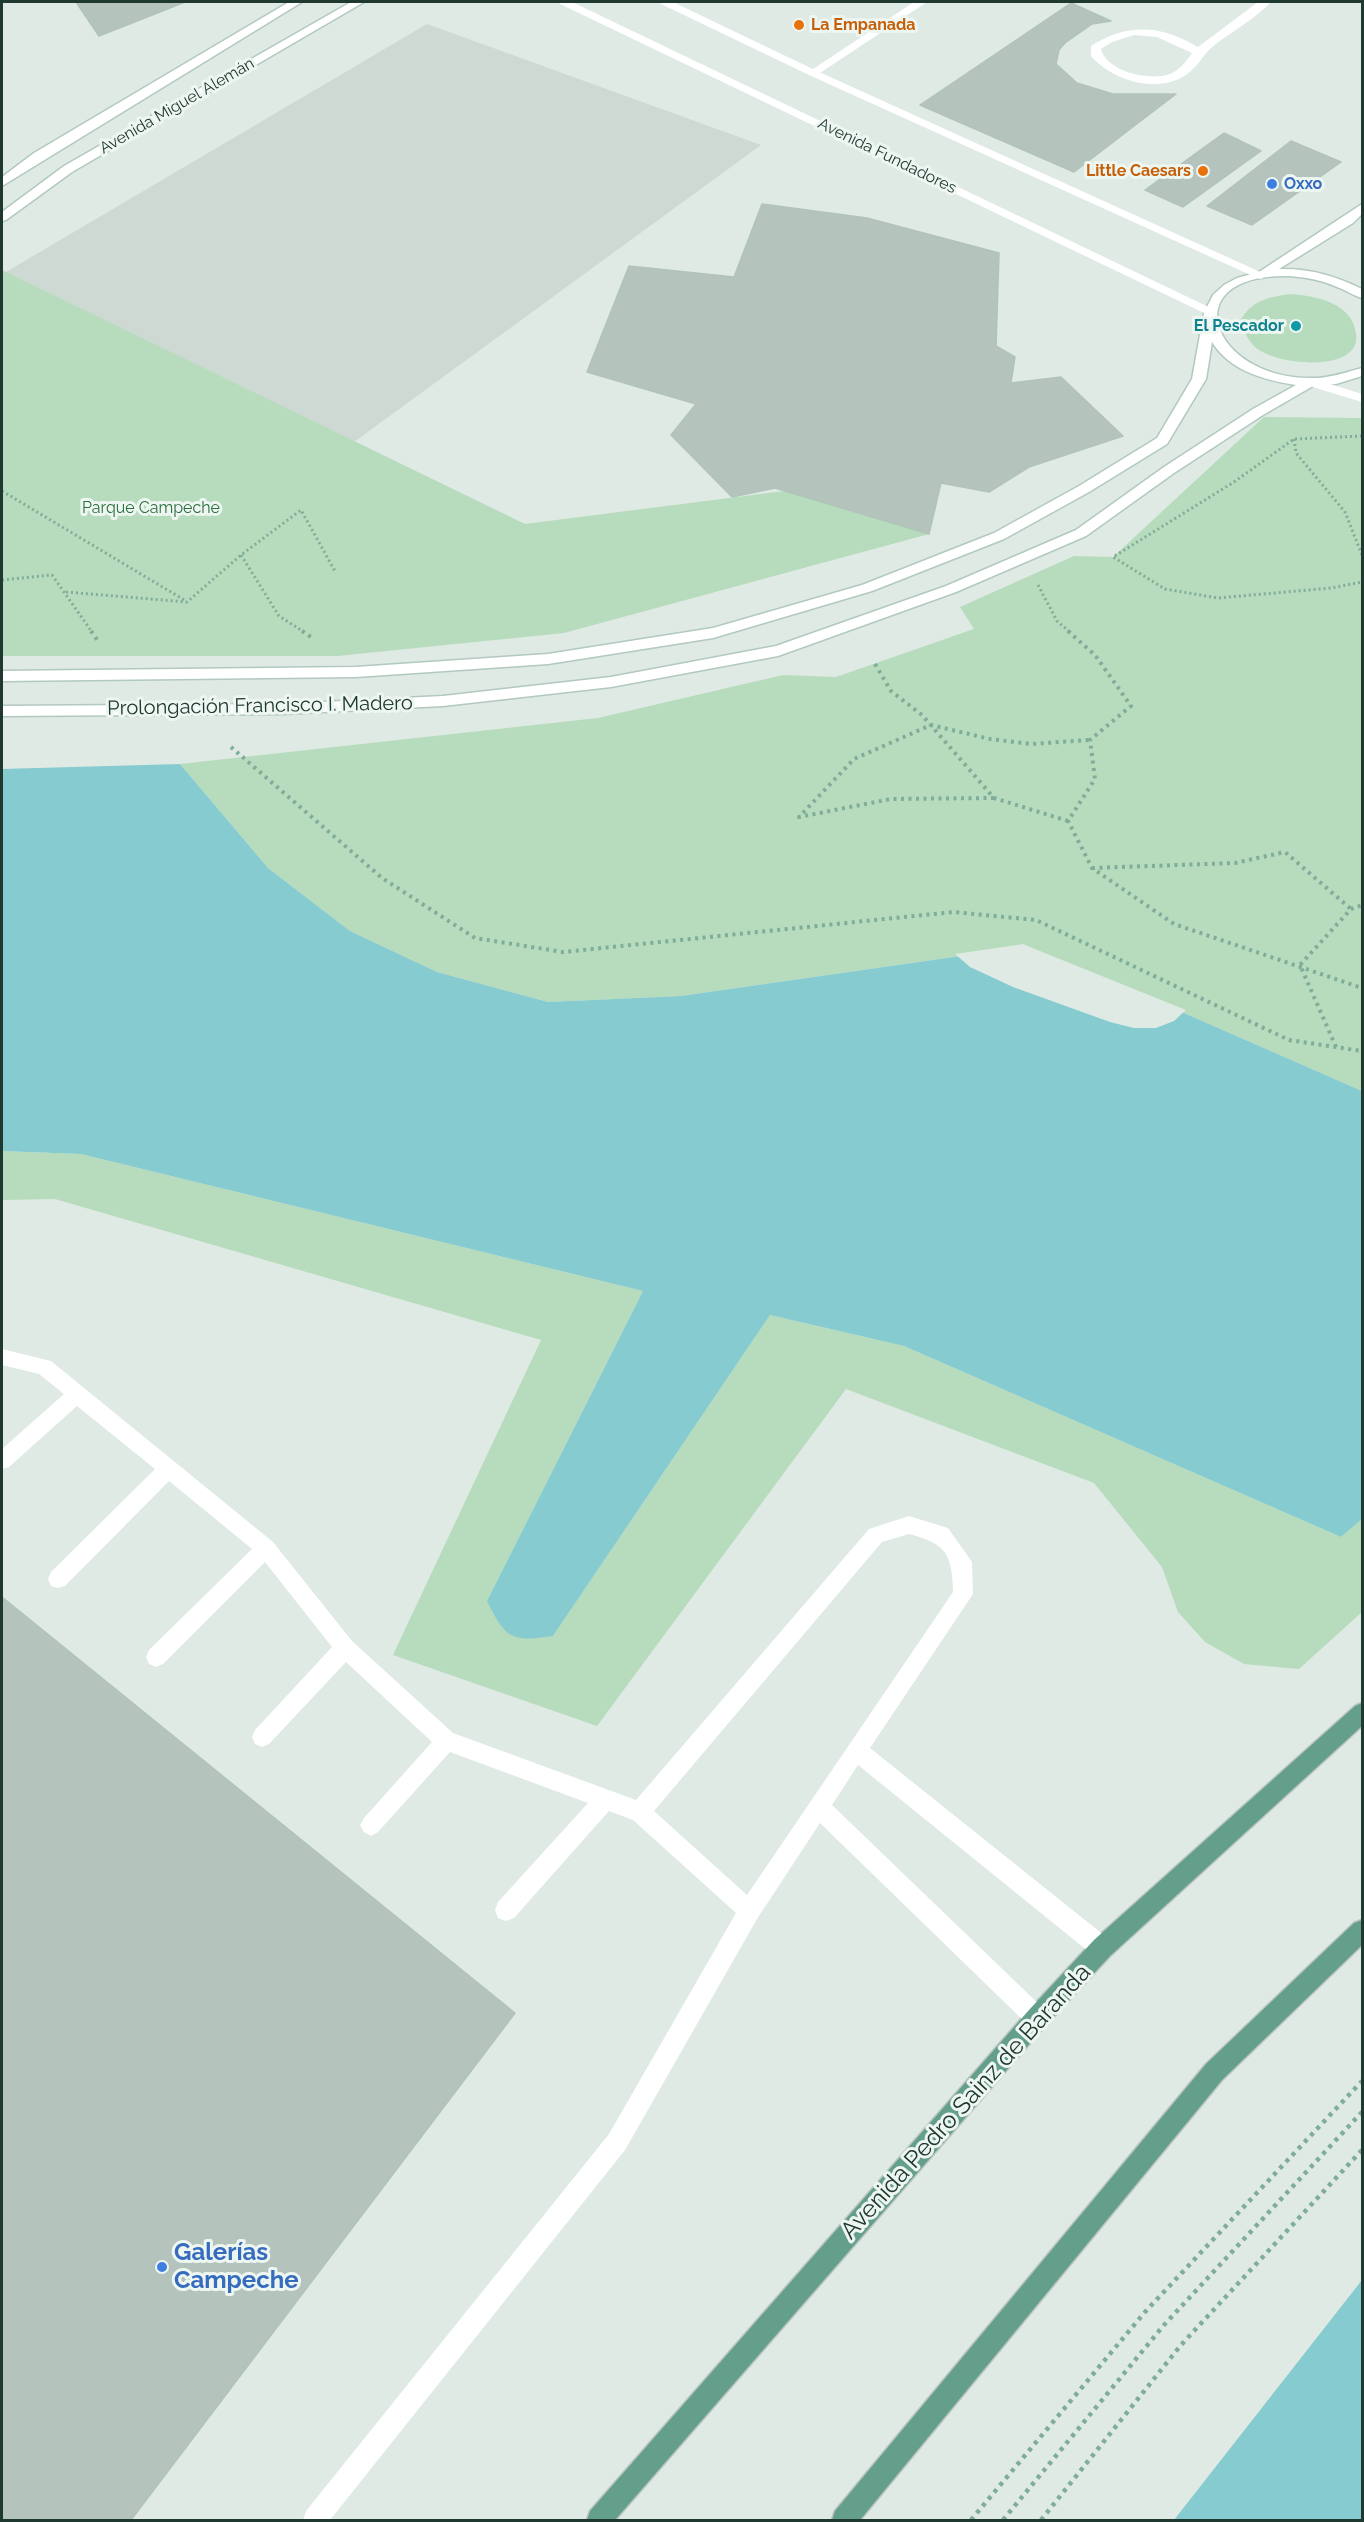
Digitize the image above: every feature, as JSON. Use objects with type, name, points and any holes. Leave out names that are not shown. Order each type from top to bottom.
[{"type":"main road","name":"Avenida Miguel Alemán","points":[[2,182],[38,156],[296,2]]},
{"type":"main road","name":"Avenida Miguel Alemán","points":[[2,217],[68,169],[358,2]]},
{"type":"main road","name":"Avenida Fundadores","points":[[564,2],[1211,310]]},
{"type":"main road","points":[[665,2],[813,73],[1261,275],[1288,272],[1315,275],[1341,283],[1362,294]]},
{"type":"main road","points":[[813,73],[921,2]]},
{"type":"main road","points":[[1198,52],[1180,40],[1155,32],[1130,30],[1109,38],[1095,48],[1097,56],[1114,70],[1141,81],[1173,78],[1190,66],[1198,52],[1265,2]]},
{"type":"main road","points":[[1362,208],[1349,220],[1261,275],[1238,283],[1220,295],[1211,310],[1211,327],[1218,344],[1234,359],[1266,374],[1283,379],[1311,382],[1339,380],[1362,372]]},
{"type":"main road","name":"Prolongación Francisco I. Madero","points":[[2,676],[356,672],[548,659],[713,633],[867,588],[999,536],[1084,489],[1162,441],[1199,379],[1211,310]]},
{"type":"main road","points":[[1311,382],[1362,398]]},
{"type":"main road","name":"Prolongación Francisco I. Madero","points":[[2,711],[283,709],[443,700],[611,682],[778,651],[951,589],[1081,533],[1189,457],[1258,412],[1311,382]]},
{"type":"main road","points":[[2,1357],[44,1367],[266,1548],[345,1648],[446,1741],[640,1812],[749,1911]]},
{"type":"main road","points":[[2,1461],[77,1394]]},
{"type":"main road","points":[[58,1579],[168,1469]]},
{"type":"main road","points":[[315,2520],[617,2142],[749,1911],[963,1594],[962,1562],[941,1534],[909,1525],[876,1535],[640,1812]]},
{"type":"main road","points":[[156,1657],[266,1548]]},
{"type":"main road","points":[[262,1737],[345,1648]]},
{"type":"main road","name":"Avenida Pedro Sainz de Baranda","points":[[599,2520],[1037,2018],[1102,1948],[1362,1713]]},
{"type":"main road","points":[[371,1825],[446,1741]]},
{"type":"main road","points":[[856,1750],[1102,1948]]},
{"type":"main road","points":[[506,1910],[606,1799]]},
{"type":"main road","points":[[819,1807],[1037,2018]]},
{"type":"main road","points":[[844,2520],[1214,2072],[1362,1931]]},
{"type":"path","points":[[1362,436],[1294,439],[1234,482],[1113,557],[1165,590],[1218,598],[1331,588],[1362,582]]},
{"type":"path","points":[[1294,439],[1296,453],[1345,512],[1362,555]]},
{"type":"path","points":[[2,490],[187,602]]},
{"type":"path","points":[[66,592],[187,602],[241,555],[301,510],[336,573]]},
{"type":"path","points":[[241,555],[279,616],[316,640]]},
{"type":"path","points":[[2,580],[52,575],[66,592],[98,642]]},
{"type":"path","points":[[1038,584],[1057,621],[1095,655],[1131,706],[1090,740],[1031,744],[990,739],[931,725],[854,759],[799,817],[891,799],[993,798],[1068,821],[1092,868],[1174,924],[1362,988]]},
{"type":"path","points":[[875,664],[891,691],[922,715],[993,798]]},
{"type":"path","points":[[1068,821],[1095,779],[1090,740]]},
{"type":"path","points":[[231,747],[382,878],[475,938],[563,952],[953,912],[1036,920],[1289,1040],[1362,1051]]},
{"type":"path","points":[[1092,868],[1235,863],[1285,852],[1351,909]]},
{"type":"path","points":[[1300,965],[1351,909],[1362,905]]},
{"type":"path","points":[[1300,965],[1336,1047]]},
{"type":"path","points":[[971,2520],[1145,2312],[1362,2081]]},
{"type":"path","points":[[1003,2520],[1164,2325],[1362,2112]]},
{"type":"path","points":[[1041,2520],[1181,2345],[1362,2150]]},
{"type":"shaded area","points":[[427,24],[761,145],[354,442],[6,272]]},
{"type":"green space","name":"Parque Campeche","points":[[2,270],[525,524],[784,491],[929,534],[564,633],[337,656],[2,656]]},
{"type":"green space","points":[[1291,294],[1322,299],[1341,308],[1353,323],[1356,340],[1351,351],[1331,361],[1303,362],[1275,357],[1255,347],[1239,323],[1243,316],[1260,301]]},
{"type":"green space","points":[[1264,417],[1362,418],[1362,1091],[1184,1013],[1024,947],[681,996],[548,1002],[437,972],[350,931],[268,868],[180,764],[598,718],[783,675],[836,677],[974,629],[960,607],[1074,556],[1113,557]]},
{"type":"green space","points":[[2,1151],[81,1154],[643,1291],[487,1601],[553,1636],[770,1315],[904,1346],[1341,1537],[1362,1519],[1362,1612],[1299,1669],[1244,1664],[1205,1642],[1178,1612],[1162,1567],[1094,1483],[846,1389],[597,1726],[393,1655],[541,1340],[55,1199],[2,1200]]},
{"type":"water","points":[[180,764],[268,868],[350,931],[437,972],[548,1002],[681,996],[1024,947],[1184,1013],[1362,1091],[1362,1519],[1341,1537],[904,1346],[770,1315],[553,1636],[519,1638],[511,1635],[499,1623],[487,1601],[643,1291],[81,1154],[2,1151],[2,769]]},
{"type":"water","points":[[1362,2280],[1362,2520],[1174,2520]]},
{"type":"pier","points":[[1024,944],[1186,1010],[1174,1021],[1156,1028],[1134,1028],[1110,1022],[1013,987],[970,967],[955,954]]},
{"type":"building","points":[[76,2],[185,2],[99,36]]},
{"type":"building","points":[[1071,3],[1111,21],[1092,24],[1059,50],[1056,64],[1077,83],[1113,94],[1176,94],[1074,172],[920,105]]},
{"type":"building","name":"Little Caesars","points":[[1224,133],[1261,151],[1183,207],[1145,190]]},
{"type":"building","name":"Oxxo","points":[[1291,141],[1341,162],[1252,225],[1207,206]]},
{"type":"building","points":[[762,204],[867,218],[999,253],[996,346],[1015,357],[1011,383],[1061,377],[1123,436],[1029,467],[989,492],[941,483],[929,534],[775,488],[732,497],[671,435],[696,404],[587,372],[629,266],[734,277]]},
{"type":"building","name":"Galerías Campeche","points":[[2,1597],[515,2013],[131,2520],[2,2520]]},
{"type":"place","name":"La Empanada","points":[[799,25]]},
{"type":"place","name":"Little Caesars","points":[[1203,171]]},
{"type":"place","name":"Oxxo","points":[[1272,184]]},
{"type":"place","name":"El Pescador","points":[[1296,326]]},
{"type":"place","name":"Galerías Campeche","points":[[162,2267]]}]
